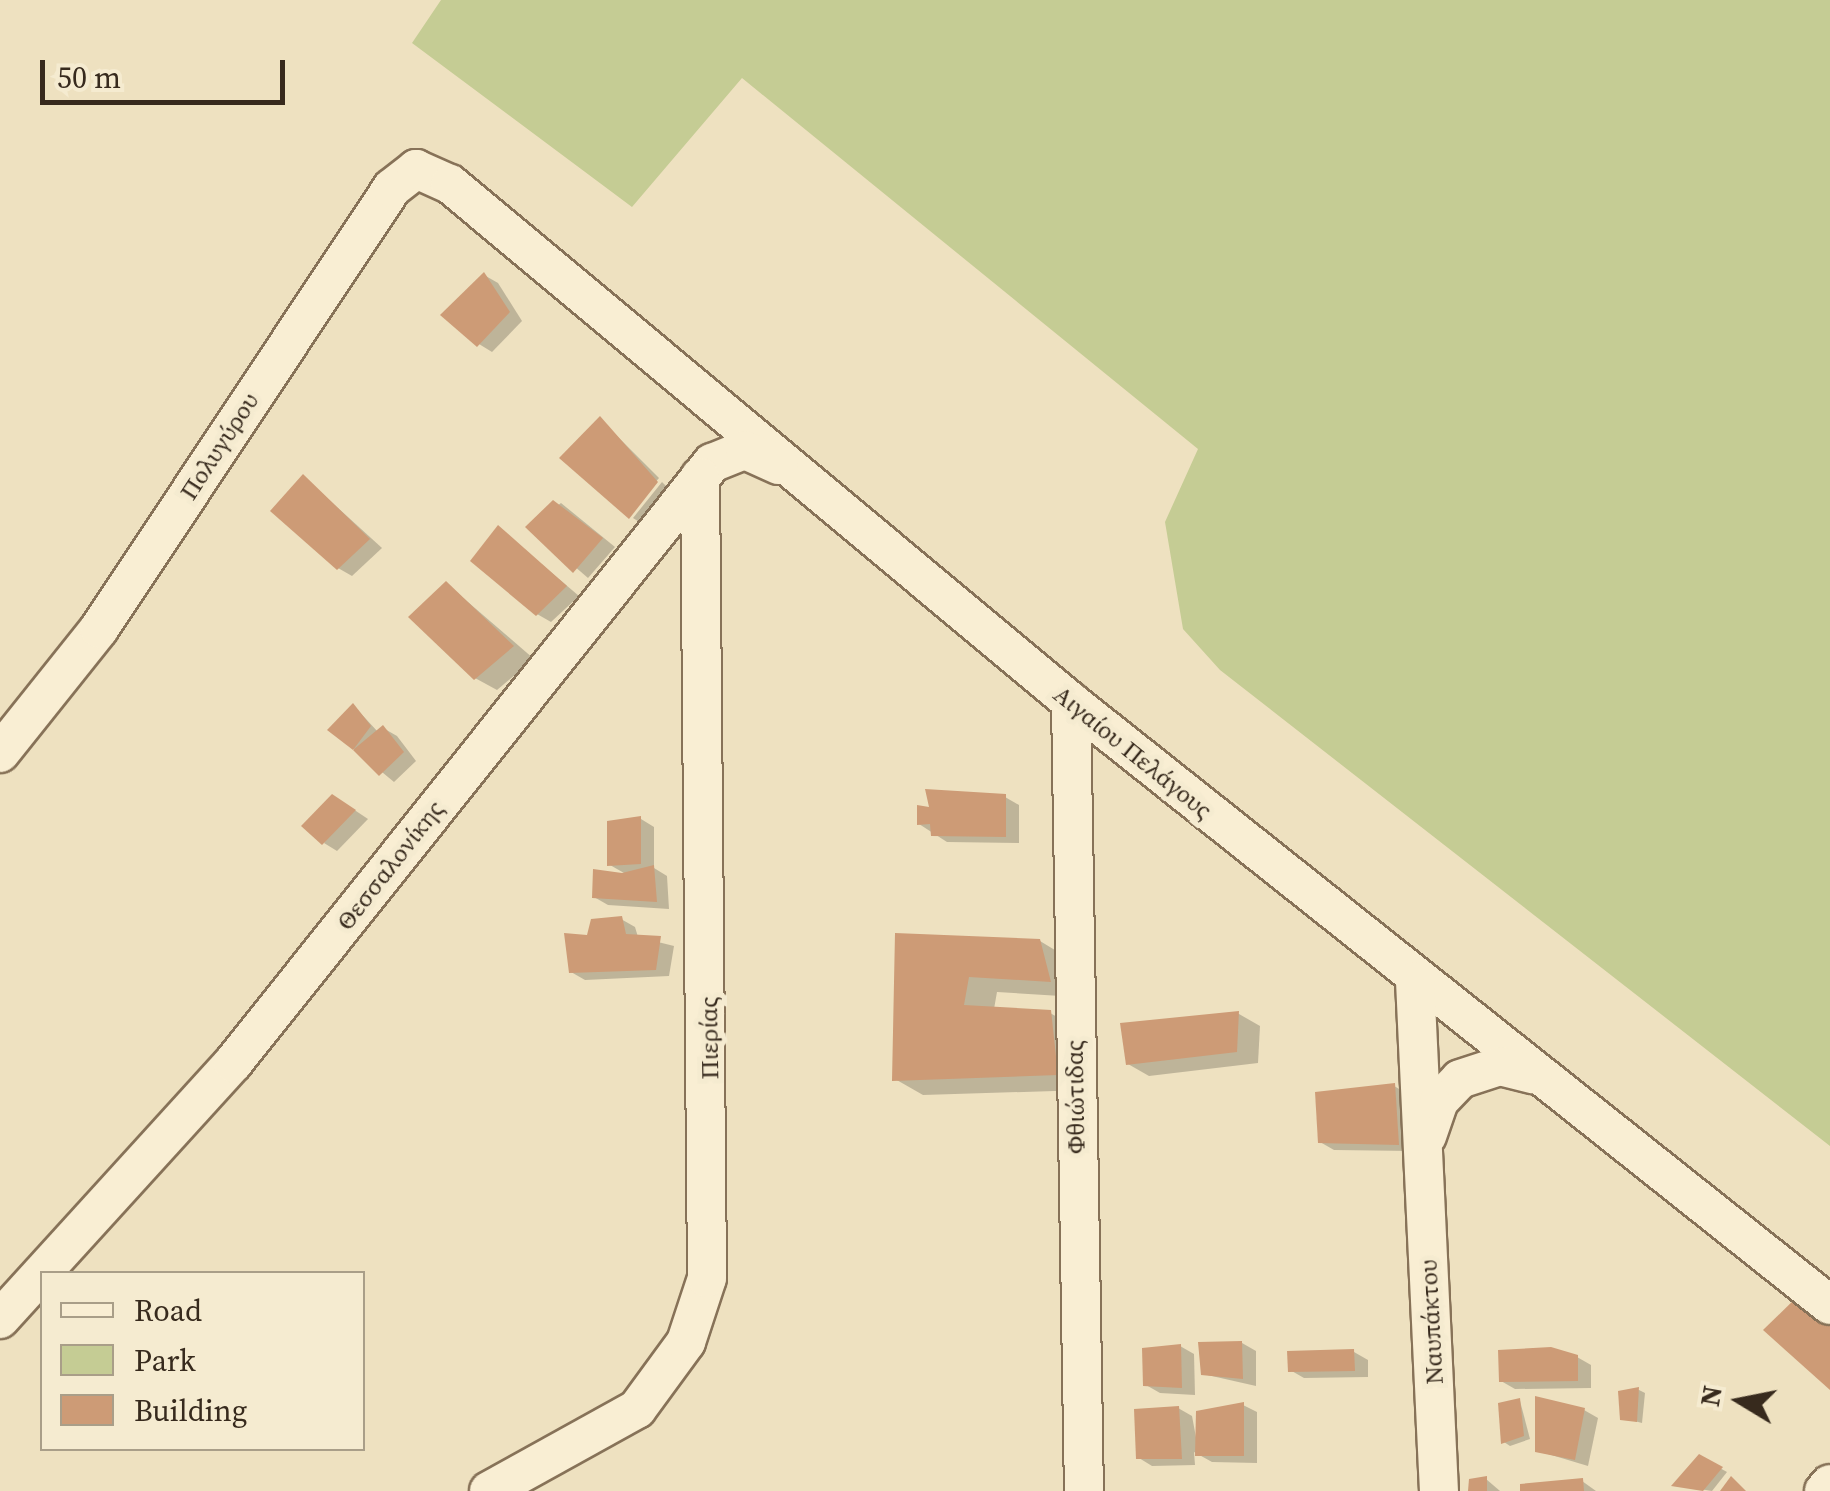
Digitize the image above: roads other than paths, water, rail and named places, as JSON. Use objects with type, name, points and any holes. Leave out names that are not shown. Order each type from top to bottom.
[{"type":"street","name":"Πολυγύρου","points":[[0,753],[99,629],[392,188],[416,170],[450,184]]},
{"type":"street","name":"Αιγαίου Πελάγους","points":[[450,184],[722,405],[788,470],[1071,702],[1415,981],[1830,1304]]},
{"type":"street","name":"Θεσσαλονίκης","points":[[43,1271],[234,1063],[700,477],[727,453],[744,450],[788,470]]},
{"type":"street","name":"Πιερίας","points":[[489,1491],[638,1410],[686,1342],[707,1278],[700,477]]},
{"type":"street","name":"Φθιώτιδας","points":[[1071,702],[1084,1491]]},
{"type":"street","name":"Ναυπάκτου","points":[[1415,981],[1439,1491]]},
{"type":"street","name":"Ναυπάκτου","points":[[1423,1153],[1439,1101],[1470,1073],[1511,1067],[1548,1085]]},
{"type":"street","name":"Θεσσαλονίκης","points":[[0,1318],[40,1274]]},
{"type":"street","points":[[1824,1491],[1830,1484]]}]
